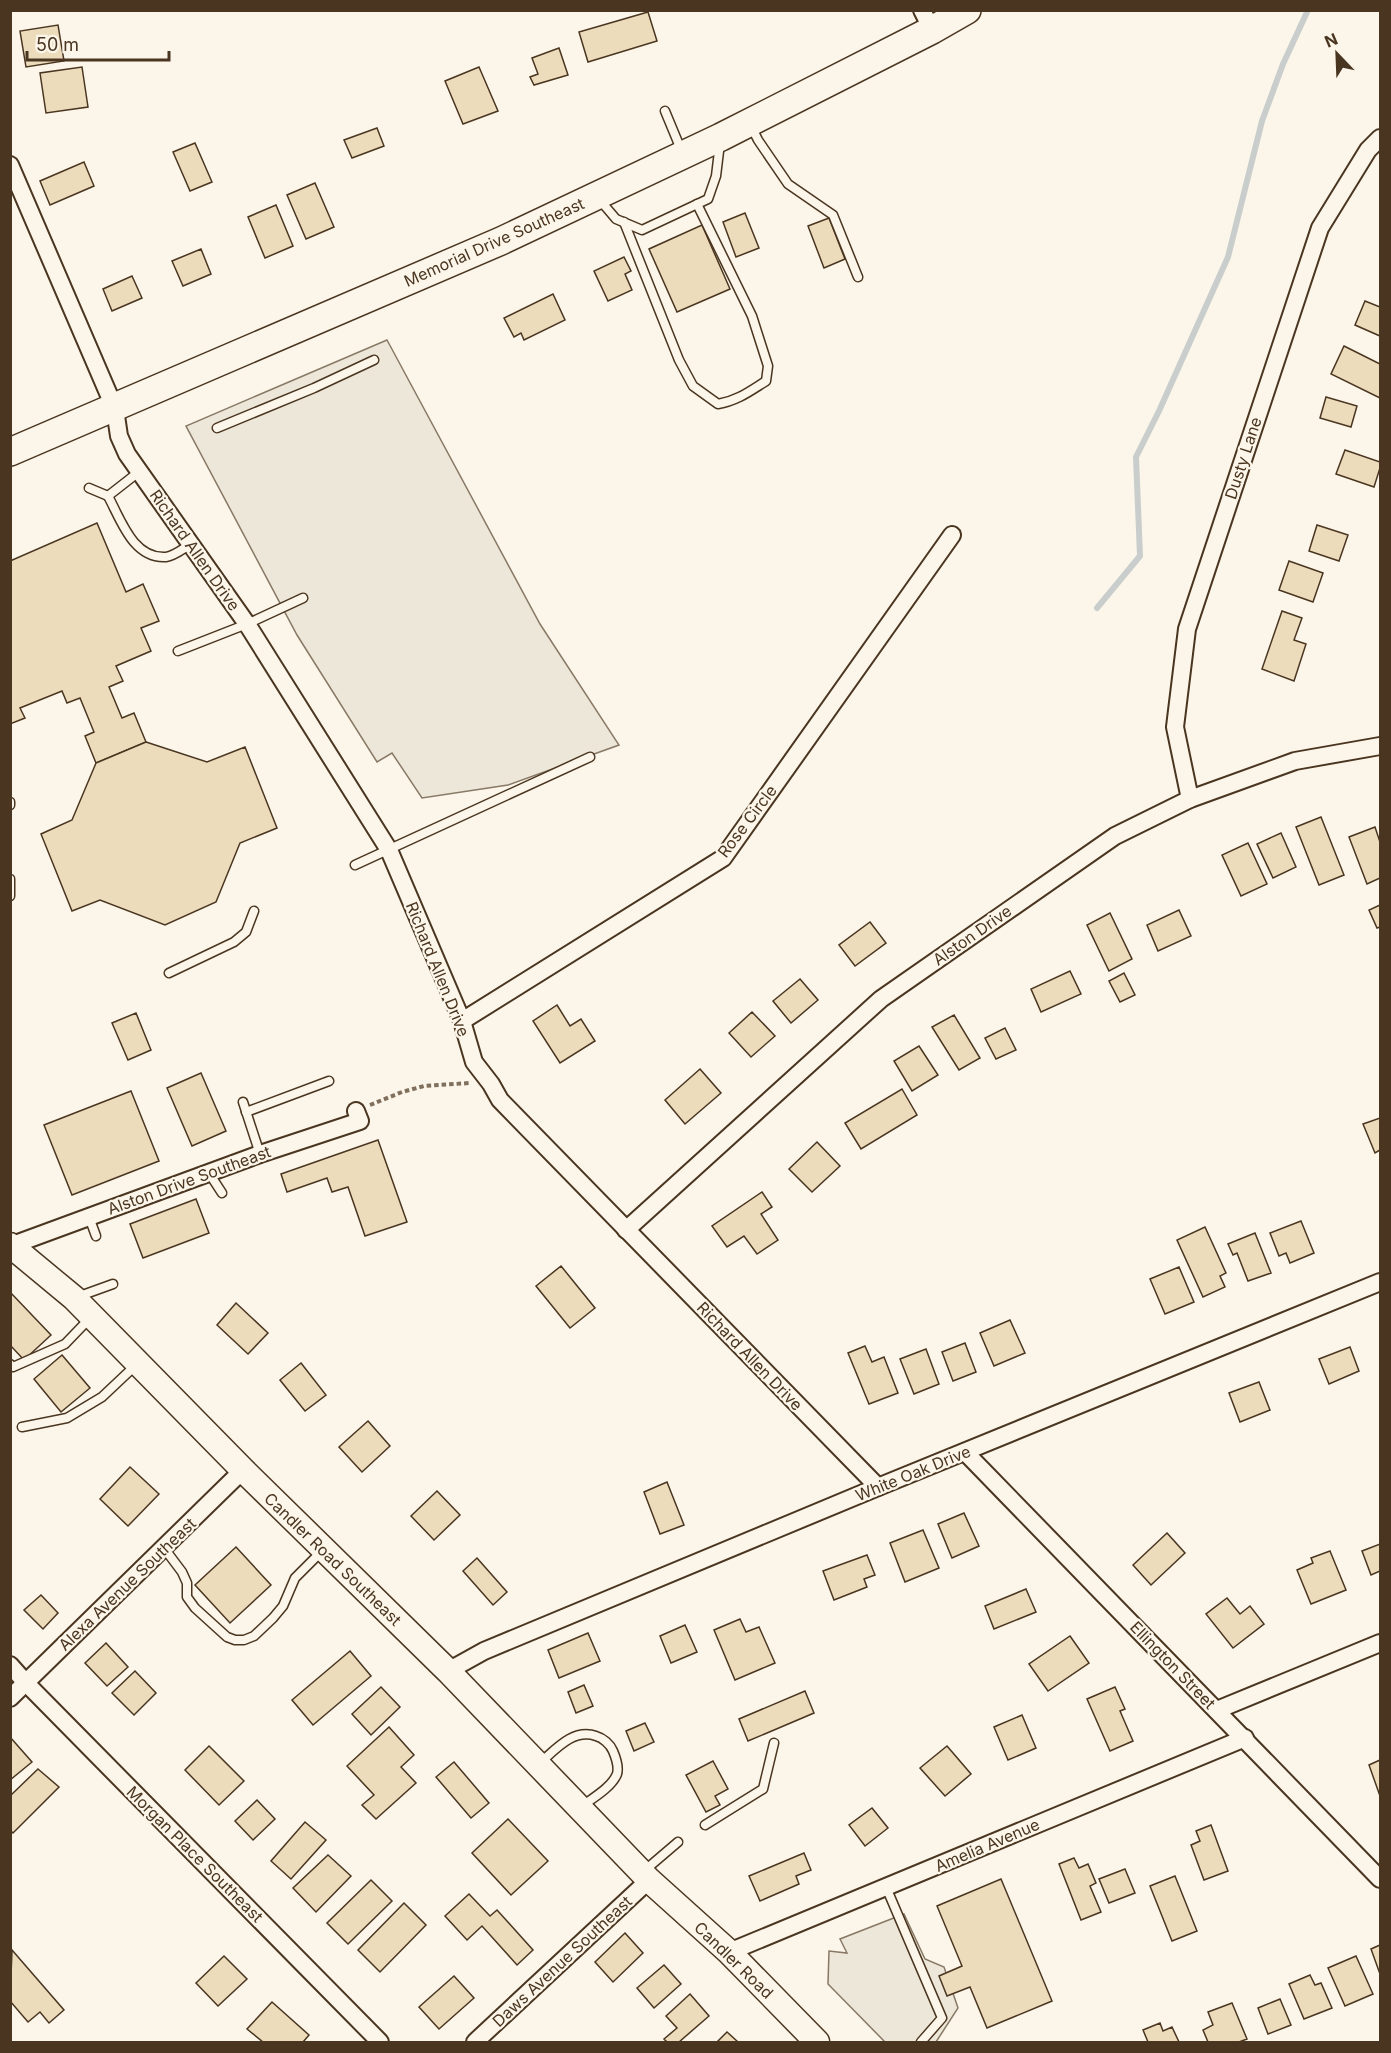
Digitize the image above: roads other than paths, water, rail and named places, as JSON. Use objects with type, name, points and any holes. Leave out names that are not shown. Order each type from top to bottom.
[{"type":"main road","name":"Memorial Drive Southeast","points":[[10,452],[501,242],[750,123],[927,20],[967,10]]},
{"type":"main road","name":"Candler Road Southeast","points":[[11,1246],[74,1298],[243,1470],[448,1671],[645,1876]]},
{"type":"main road","name":"Candler Road","points":[[645,1876],[729,1952],[817,2043]]},
{"type":"street","name":"Dusty Lane","points":[[1190,799],[1175,727],[1187,629],[1320,228],[1368,150],[1380,138]]},
{"type":"street","name":"Richard Allen Drive","points":[[10,165],[115,409],[119,436],[127,454],[247,624],[389,850],[462,1021],[474,1062],[500,1100],[878,1487]]},
{"type":"street","name":"Rose Circle","points":[[462,1021],[723,858],[952,535]]},
{"type":"street","name":"Alston Drive","points":[[626,1230],[881,999],[1115,836],[1190,799],[1295,761],[1380,746]]},
{"type":"street","name":"Alston Drive Southeast","points":[[11,1246],[209,1172],[360,1121],[356,1111]]},
{"type":"street","name":"White Oak Drive","points":[[448,1671],[484,1652],[878,1487],[1380,1282]]},
{"type":"street","name":"Ellington Street","points":[[964,1452],[1380,1879]]},
{"type":"street","name":"Alexa Avenue Southeast","points":[[10,1698],[243,1470]]},
{"type":"street","points":[[1217,1710],[1380,1643]]},
{"type":"street","name":"Morgan Place Southeast","points":[[10,1665],[380,2043]]},
{"type":"street","name":"Amelia Avenue","points":[[729,1952],[1245,1738]]},
{"type":"street","name":"Daws Avenue Southeast","points":[[475,2043],[645,1876]]},
{"type":"lane","points":[[665,111],[684,155]]},
{"type":"lane","points":[[750,123],[758,140],[788,184],[833,215],[858,277]]},
{"type":"lane","points":[[597,196],[616,219],[642,230],[708,199],[716,176],[722,137]]},
{"type":"lane","points":[[624,222],[680,360],[693,386],[718,404],[731,402],[766,381],[768,366],[752,316],[697,204]]},
{"type":"lane","points":[[217,428],[314,388],[374,360]]},
{"type":"lane","points":[[108,496],[140,471]]},
{"type":"lane","points":[[89,488],[108,496],[133,542],[144,553],[167,557],[191,544]]},
{"type":"lane","points":[[178,651],[247,624],[303,598]]},
{"type":"lane","points":[[355,865],[590,757]]},
{"type":"lane","points":[[10,879],[10,896]]},
{"type":"lane","points":[[169,973],[234,942],[246,932],[254,911]]},
{"type":"lane","points":[[246,1112],[329,1081]]},
{"type":"lane","points":[[243,1102],[260,1154]]},
{"type":"lane","points":[[209,1172],[222,1192]]},
{"type":"lane","points":[[89,1217],[96,1236]]},
{"type":"lane","points":[[74,1298],[113,1284]]},
{"type":"lane","points":[[11,1367],[65,1344],[91,1316]]},
{"type":"lane","points":[[22,1427],[67,1418],[102,1397],[138,1363]]},
{"type":"lane","points":[[164,1548],[182,1572],[187,1583],[187,1597],[195,1608],[227,1637],[235,1640],[244,1640],[254,1636],[273,1618],[283,1606],[295,1578],[323,1549]]},
{"type":"lane","points":[[538,1764],[564,1742],[578,1735],[591,1734],[601,1737],[612,1748],[617,1764],[617,1774],[607,1787],[580,1808]]},
{"type":"lane","points":[[705,1825],[763,1789],[774,1743]]},
{"type":"lane","points":[[645,1876],[678,1842]]},
{"type":"lane","points":[[886,1887],[942,2018],[921,2043]]},
{"type":"waterway","points":[[1097,608],[1140,556],[1136,457],[1228,257],[1262,121],[1283,64],[1308,10]]}]
